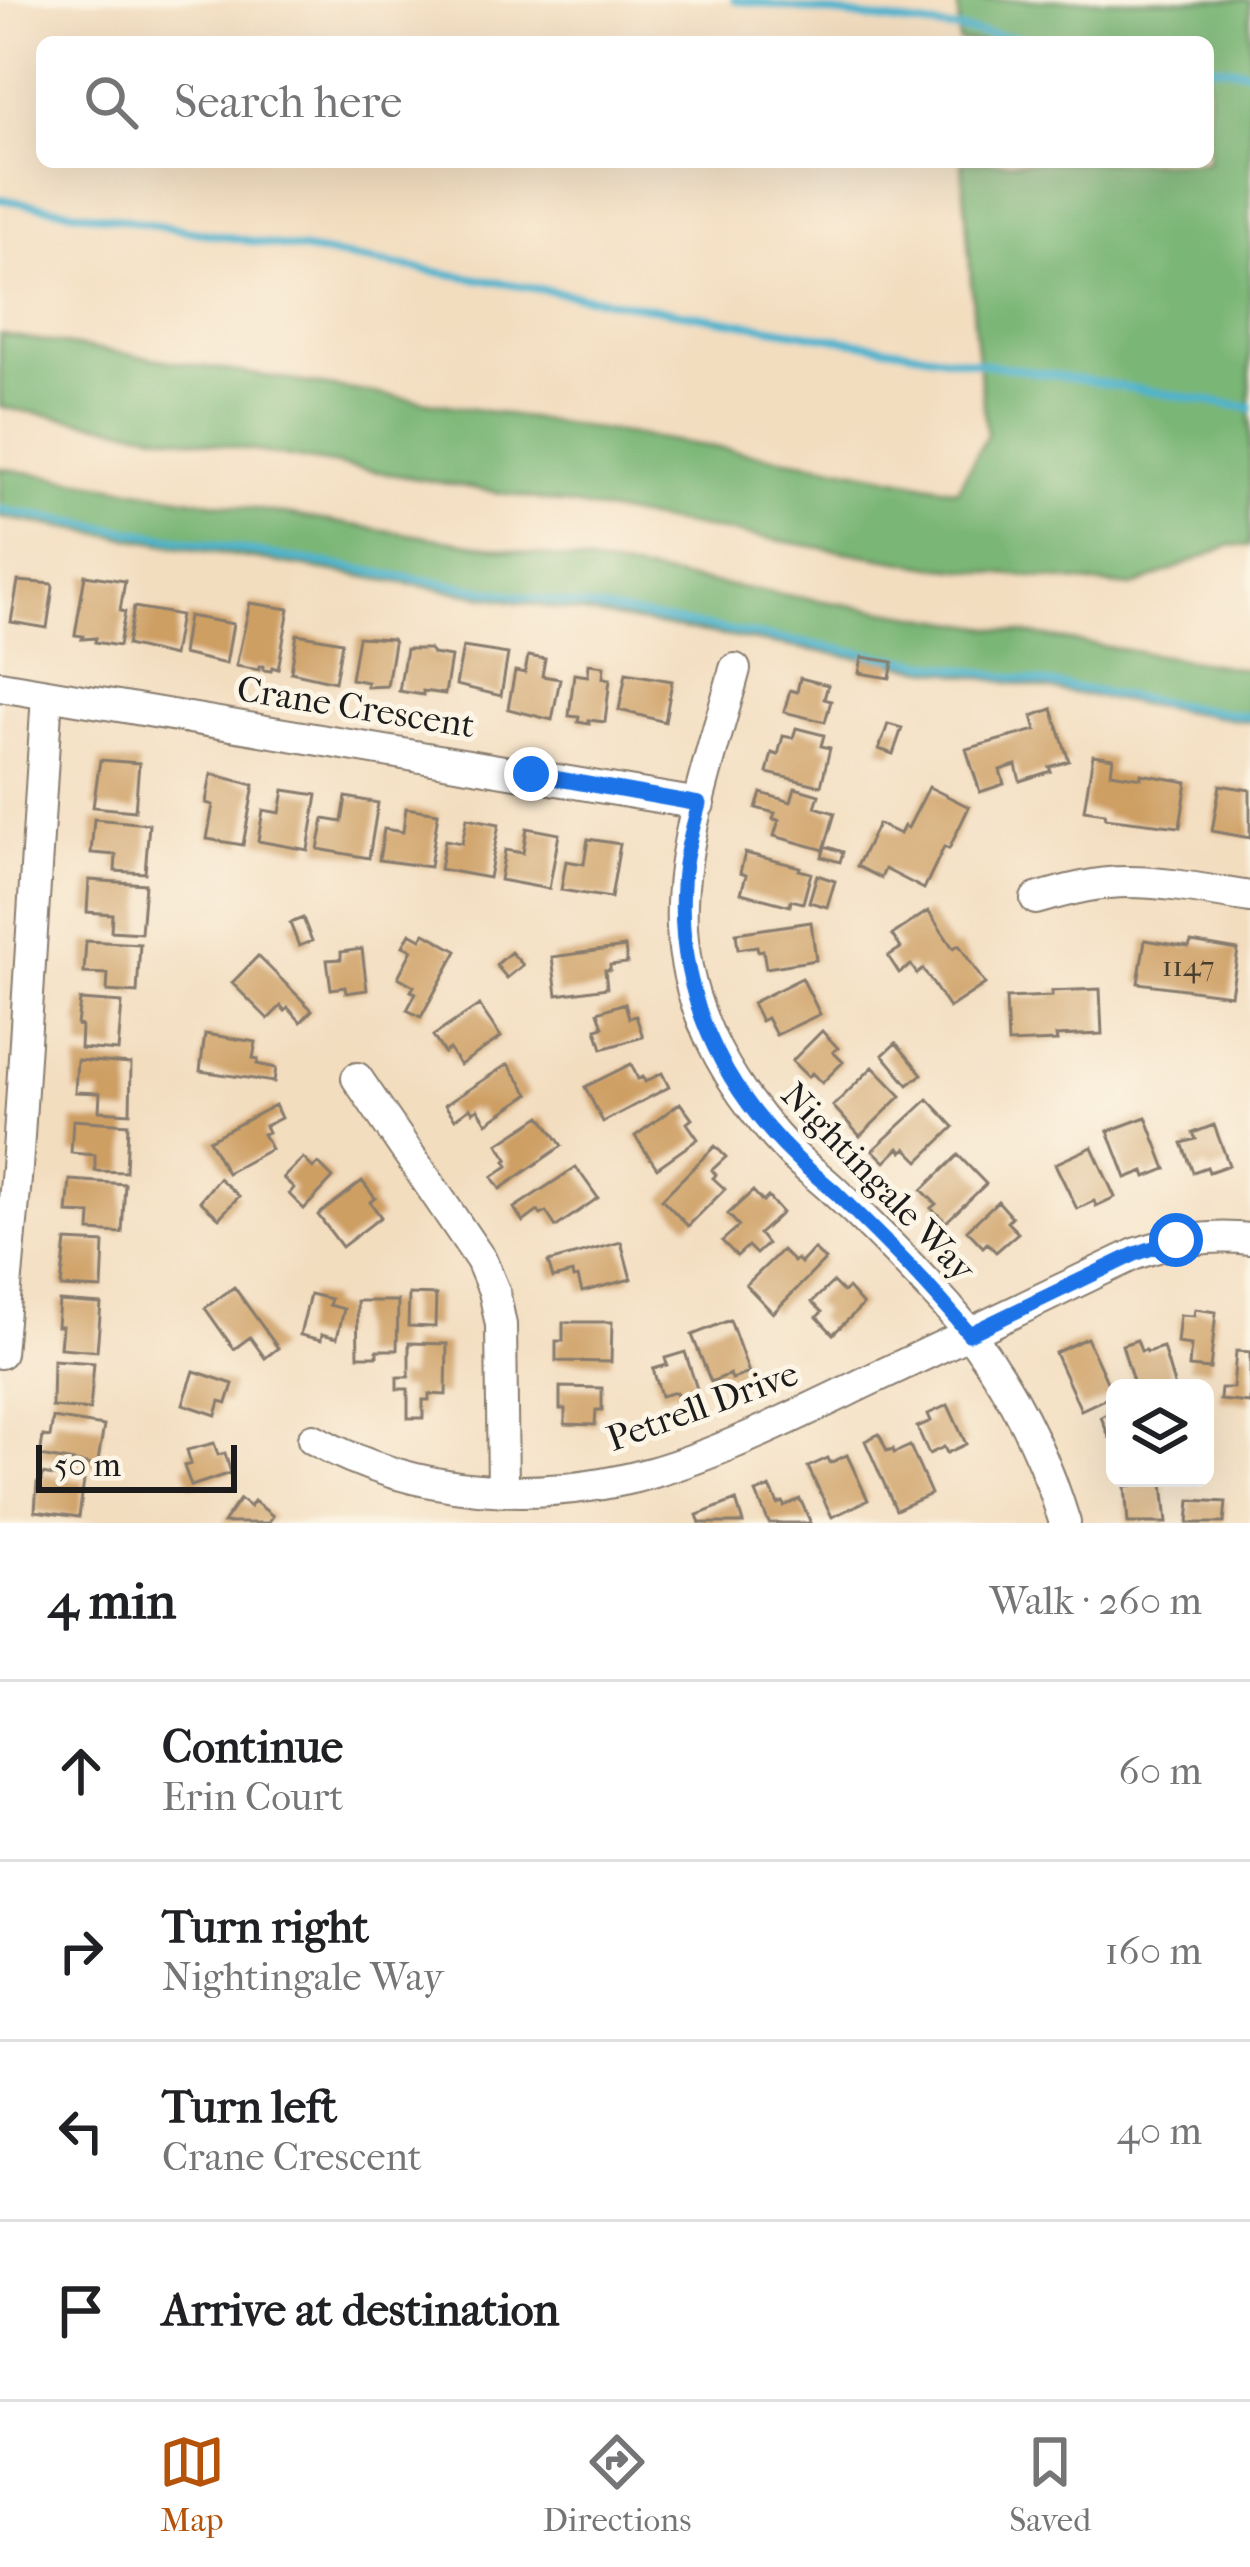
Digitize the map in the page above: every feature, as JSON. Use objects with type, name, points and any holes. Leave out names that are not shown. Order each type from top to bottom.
[{"type":"street","name":"Nightingale Way","points":[[735,669],[683,882],[682,927],[693,998],[729,1074],[759,1118],[969,1334],[1033,1436],[1064,1523]]},
{"type":"street","name":"Crane Crescent","points":[[0,686],[699,804]]},
{"type":"street","points":[[0,1352],[17,1168],[46,694]]},
{"type":"street","points":[[1036,899],[1076,887],[1126,882],[1250,897]]},
{"type":"street","points":[[357,1078],[481,1260],[494,1291],[501,1324],[503,1490]]},
{"type":"street","name":"Petrell Drive","points":[[313,1439],[344,1457],[437,1485],[503,1490],[585,1486],[651,1473],[763,1431],[1135,1254],[1176,1240],[1250,1239]]},
{"type":"green space","points":[[958,0],[1250,0],[1250,546],[1231,545],[1132,587],[933,567],[0,407],[0,334],[957,490],[987,435],[962,168],[1214,168],[1214,36],[959,36]]},
{"type":"green space","points":[[0,468],[1250,670],[1250,722],[0,517]]},
{"type":"building","points":[[85,575],[125,581],[119,646],[75,635]]},
{"type":"building","points":[[18,581],[52,584],[47,628],[11,622]]},
{"type":"building","points":[[250,603],[289,609],[278,669],[236,666]]},
{"type":"building","points":[[134,607],[180,615],[173,656],[127,645]]},
{"type":"building","points":[[188,616],[233,624],[226,664],[182,654]]},
{"type":"building","points":[[297,634],[342,642],[335,682],[291,672]]},
{"type":"building","points":[[358,637],[392,639],[387,686],[367,687],[367,682],[351,679]]},
{"type":"building","points":[[463,647],[508,654],[501,696],[456,685]]},
{"type":"building","points":[[406,649],[429,649],[451,657],[445,694],[399,691]]},
{"type":"building","points":[[528,656],[545,659],[542,676],[560,679],[552,720],[508,709],[515,671],[525,673]]},
{"type":"building","points":[[862,657],[893,662],[890,678],[859,673]]},
{"type":"building","points":[[589,664],[604,666],[603,678],[610,679],[605,722],[589,720],[589,724],[569,716],[574,674],[588,676]]},
{"type":"building","points":[[626,673],[672,681],[665,722],[619,710]]},
{"type":"building","points":[[800,678],[828,685],[824,699],[831,701],[825,722],[784,712],[790,690],[797,692]]},
{"type":"building","points":[[1052,709],[1069,761],[1020,781],[1016,765],[1000,770],[1004,784],[980,792],[966,749],[1036,730],[1032,716]]},
{"type":"building","points":[[888,724],[902,728],[893,754],[879,749]]},
{"type":"building","points":[[796,728],[824,735],[821,746],[830,748],[821,786],[767,773],[772,753],[778,755],[783,736],[793,738]]},
{"type":"building","points":[[1093,755],[1113,758],[1111,773],[1187,782],[1180,827],[1105,818],[1105,813],[1084,810]]},
{"type":"building","points":[[100,760],[139,763],[135,811],[93,807]]},
{"type":"building","points":[[211,774],[254,785],[243,845],[207,839],[213,805],[206,803]]},
{"type":"building","points":[[1220,785],[1250,790],[1250,838],[1212,831]]},
{"type":"building","points":[[929,787],[969,807],[924,889],[885,869],[881,878],[857,866],[878,824],[900,834],[904,826],[908,828]]},
{"type":"building","points":[[795,788],[819,795],[815,807],[835,813],[824,850],[774,836],[779,820],[773,819],[775,813],[756,808],[761,793],[791,802]]},
{"type":"building","points":[[284,790],[317,795],[308,850],[258,841],[263,810],[280,813]]},
{"type":"building","points":[[346,797],[378,803],[369,858],[318,849],[324,819],[342,822]]},
{"type":"building","points":[[406,808],[438,813],[430,867],[379,860],[384,829],[403,832]]},
{"type":"building","points":[[467,818],[499,824],[489,878],[440,869],[445,840],[462,843]]},
{"type":"building","points":[[94,819],[149,824],[145,873],[115,871],[116,855],[91,853]]},
{"type":"building","points":[[527,828],[559,834],[549,889],[500,880],[505,850],[523,853]]},
{"type":"building","points":[[588,839],[620,844],[611,898],[561,890],[566,861],[584,864]]},
{"type":"building","points":[[825,846],[843,852],[840,862],[822,857]]},
{"type":"building","points":[[745,853],[811,873],[803,903],[791,900],[790,906],[741,893]]},
{"type":"building","points":[[817,875],[835,881],[827,907],[809,902]]},
{"type":"building","points":[[89,880],[145,884],[141,933],[111,931],[112,914],[87,912]]},
{"type":"building","points":[[928,911],[985,984],[949,1008],[923,969],[917,974],[911,965],[899,973],[888,956],[901,948],[892,935]]},
{"type":"building","points":[[303,918],[312,941],[299,946],[290,923]]},
{"type":"building","points":[[811,922],[816,960],[766,968],[763,950],[758,951],[757,946],[738,949],[736,933]]},
{"type":"building","points":[[410,933],[421,939],[425,933],[457,951],[421,1017],[407,1010],[416,993],[411,991],[414,986],[398,977],[412,950],[403,946]]},
{"type":"building","points":[[1145,940],[1238,950],[1231,995],[1138,983]]},
{"type":"building","points":[[86,941],[140,944],[137,993],[107,991],[108,974],[84,973]]},
{"type":"building","points":[[625,947],[627,963],[605,970],[607,988],[557,995],[552,957]]},
{"type":"building","points":[[362,949],[367,990],[331,989],[327,960]]},
{"type":"building","points":[[511,952],[523,965],[507,978],[496,965]]},
{"type":"building","points":[[258,956],[312,1010],[301,1022],[281,1006],[268,1019],[232,983]]},
{"type":"building","points":[[802,978],[820,1014],[776,1035],[752,1003]]},
{"type":"building","points":[[1100,989],[1102,1034],[1008,1043],[1006,998]]},
{"type":"building","points":[[80,1000],[122,1003],[118,1051],[80,1048]]},
{"type":"building","points":[[625,1003],[629,1018],[636,1016],[643,1037],[602,1049],[596,1029],[603,1027],[598,1012]]},
{"type":"building","points":[[479,1005],[501,1037],[460,1065],[433,1036]]},
{"type":"building","points":[[822,1031],[838,1048],[833,1052],[843,1062],[822,1083],[792,1061]]},
{"type":"building","points":[[205,1034],[256,1042],[253,1058],[258,1059],[257,1064],[276,1068],[274,1082],[200,1071]]},
{"type":"building","points":[[896,1043],[922,1074],[908,1085],[883,1055]]},
{"type":"building","points":[[77,1060],[131,1064],[130,1113],[99,1111],[100,1093],[75,1092]]},
{"type":"building","points":[[508,1064],[529,1094],[487,1123],[478,1109],[470,1108],[455,1119],[445,1105]]},
{"type":"building","points":[[631,1064],[638,1079],[643,1077],[645,1082],[662,1073],[669,1087],[603,1122],[585,1087]]},
{"type":"building","points":[[873,1067],[901,1096],[860,1136],[833,1106]]},
{"type":"building","points":[[928,1099],[954,1127],[919,1161],[906,1148],[902,1152],[899,1148],[885,1162],[873,1150]]},
{"type":"building","points":[[680,1103],[698,1139],[657,1168],[635,1136]]},
{"type":"building","points":[[275,1105],[281,1118],[265,1126],[268,1132],[263,1134],[271,1149],[227,1173],[209,1140]]},
{"type":"building","points":[[541,1116],[562,1146],[500,1189],[492,1177],[508,1166],[508,1159],[498,1144]]},
{"type":"building","points":[[1146,1117],[1166,1169],[1126,1178],[1108,1131]]},
{"type":"building","points":[[73,1120],[128,1124],[126,1172],[95,1171],[95,1155],[71,1153]]},
{"type":"building","points":[[1214,1125],[1229,1165],[1193,1172],[1182,1143]]},
{"type":"building","points":[[715,1146],[726,1157],[712,1170],[713,1178],[725,1189],[688,1226],[662,1199]]},
{"type":"building","points":[[1092,1147],[1115,1197],[1077,1209],[1055,1164]]},
{"type":"building","points":[[958,1155],[986,1184],[946,1222],[922,1190]]},
{"type":"building","points":[[303,1158],[313,1168],[318,1163],[333,1178],[304,1209],[289,1194],[294,1188],[283,1178]]},
{"type":"building","points":[[576,1167],[598,1198],[556,1227],[546,1212],[538,1211],[523,1222],[514,1208]]},
{"type":"building","points":[[219,1178],[239,1196],[219,1218],[200,1201]]},
{"type":"building","points":[[70,1180],[125,1184],[122,1233],[90,1231],[91,1214],[67,1213]]},
{"type":"building","points":[[362,1181],[381,1217],[342,1247],[318,1215]]},
{"type":"building","points":[[753,1191],[763,1202],[768,1197],[782,1213],[759,1234],[767,1244],[756,1254],[748,1246],[737,1256],[722,1241],[739,1226],[728,1214]]},
{"type":"building","points":[[998,1201],[1018,1233],[996,1252],[987,1243],[983,1247],[967,1230]]},
{"type":"building","points":[[66,1241],[104,1243],[102,1289],[61,1287]]},
{"type":"building","points":[[621,1242],[631,1279],[582,1292],[572,1273],[553,1278],[548,1262]]},
{"type":"building","points":[[814,1249],[825,1260],[773,1313],[746,1285],[782,1250],[801,1263]]},
{"type":"building","points":[[833,1282],[843,1292],[848,1288],[863,1305],[833,1334],[817,1317],[822,1312],[812,1302]]},
{"type":"building","points":[[234,1287],[278,1348],[265,1358],[250,1337],[234,1349],[205,1308]]},
{"type":"building","points":[[310,1294],[331,1299],[329,1305],[344,1309],[337,1338],[300,1335]]},
{"type":"building","points":[[409,1294],[436,1295],[435,1327],[408,1326]]},
{"type":"building","points":[[59,1301],[101,1304],[97,1351],[60,1348]]},
{"type":"building","points":[[357,1301],[398,1301],[397,1350],[358,1356]]},
{"type":"building","points":[[1195,1309],[1216,1312],[1210,1369],[1189,1367],[1191,1345],[1177,1343],[1180,1315],[1194,1316]]},
{"type":"building","points":[[730,1320],[749,1373],[711,1382],[692,1335]]},
{"type":"building","points":[[563,1322],[612,1322],[611,1362],[556,1361]]},
{"type":"building","points":[[1087,1338],[1106,1380],[1106,1398],[1081,1410],[1055,1353]]},
{"type":"building","points":[[1137,1340],[1141,1351],[1147,1352],[1163,1347],[1172,1379],[1132,1379],[1122,1345]]},
{"type":"building","points":[[409,1343],[447,1344],[446,1395],[429,1394],[429,1400],[423,1400],[423,1418],[408,1418],[408,1389],[397,1389],[397,1377],[409,1377]]},
{"type":"building","points":[[1236,1351],[1250,1352],[1250,1403],[1220,1400],[1221,1388],[1233,1388]]},
{"type":"building","points":[[685,1352],[698,1392],[678,1398],[676,1392],[661,1396],[653,1369],[667,1365],[665,1358]]},
{"type":"building","points":[[53,1360],[94,1363],[90,1410],[52,1407]]},
{"type":"building","points":[[194,1371],[233,1384],[227,1403],[220,1401],[216,1415],[183,1404]]},
{"type":"building","points":[[560,1387],[602,1388],[602,1410],[596,1410],[595,1425],[565,1424]]},
{"type":"building","points":[[948,1405],[966,1444],[947,1453],[944,1447],[929,1454],[917,1427],[931,1421],[928,1414]]},
{"type":"building","points":[[53,1418],[104,1426],[97,1466],[40,1456],[43,1436],[50,1437]]},
{"type":"building","points":[[879,1434],[887,1451],[910,1446],[931,1494],[896,1510],[865,1441]]},
{"type":"building","points":[[214,1443],[218,1455],[225,1453],[231,1473],[191,1486],[184,1466],[191,1464],[187,1450]]},
{"type":"building","points":[[847,1455],[868,1500],[832,1517],[808,1467]]},
{"type":"building","points":[[42,1474],[84,1481],[79,1517],[35,1511]]},
{"type":"building","points":[[770,1487],[778,1504],[800,1499],[811,1523],[769,1523],[756,1493]]},
{"type":"building","points":[[1125,1487],[1163,1487],[1167,1523],[1128,1523]]},
{"type":"building","points":[[240,1499],[250,1507],[254,1501],[273,1516],[268,1523],[223,1523]]},
{"type":"building","points":[[736,1500],[743,1523],[700,1523],[697,1515]]},
{"type":"building","points":[[1190,1500],[1226,1502],[1224,1523],[1188,1523]]},
{"type":"waterway","points":[[734,0],[1003,36]]},
{"type":"waterway","points":[[1214,66],[1250,71]]},
{"type":"waterway","points":[[0,199],[1250,408]]},
{"type":"waterway","points":[[0,510],[1250,717]]},
{"type":"route","points":[[531,774],[699,804],[683,882],[682,927],[693,998],[710,1038],[759,1118],[969,1334],[1135,1254],[1176,1240]]}]
